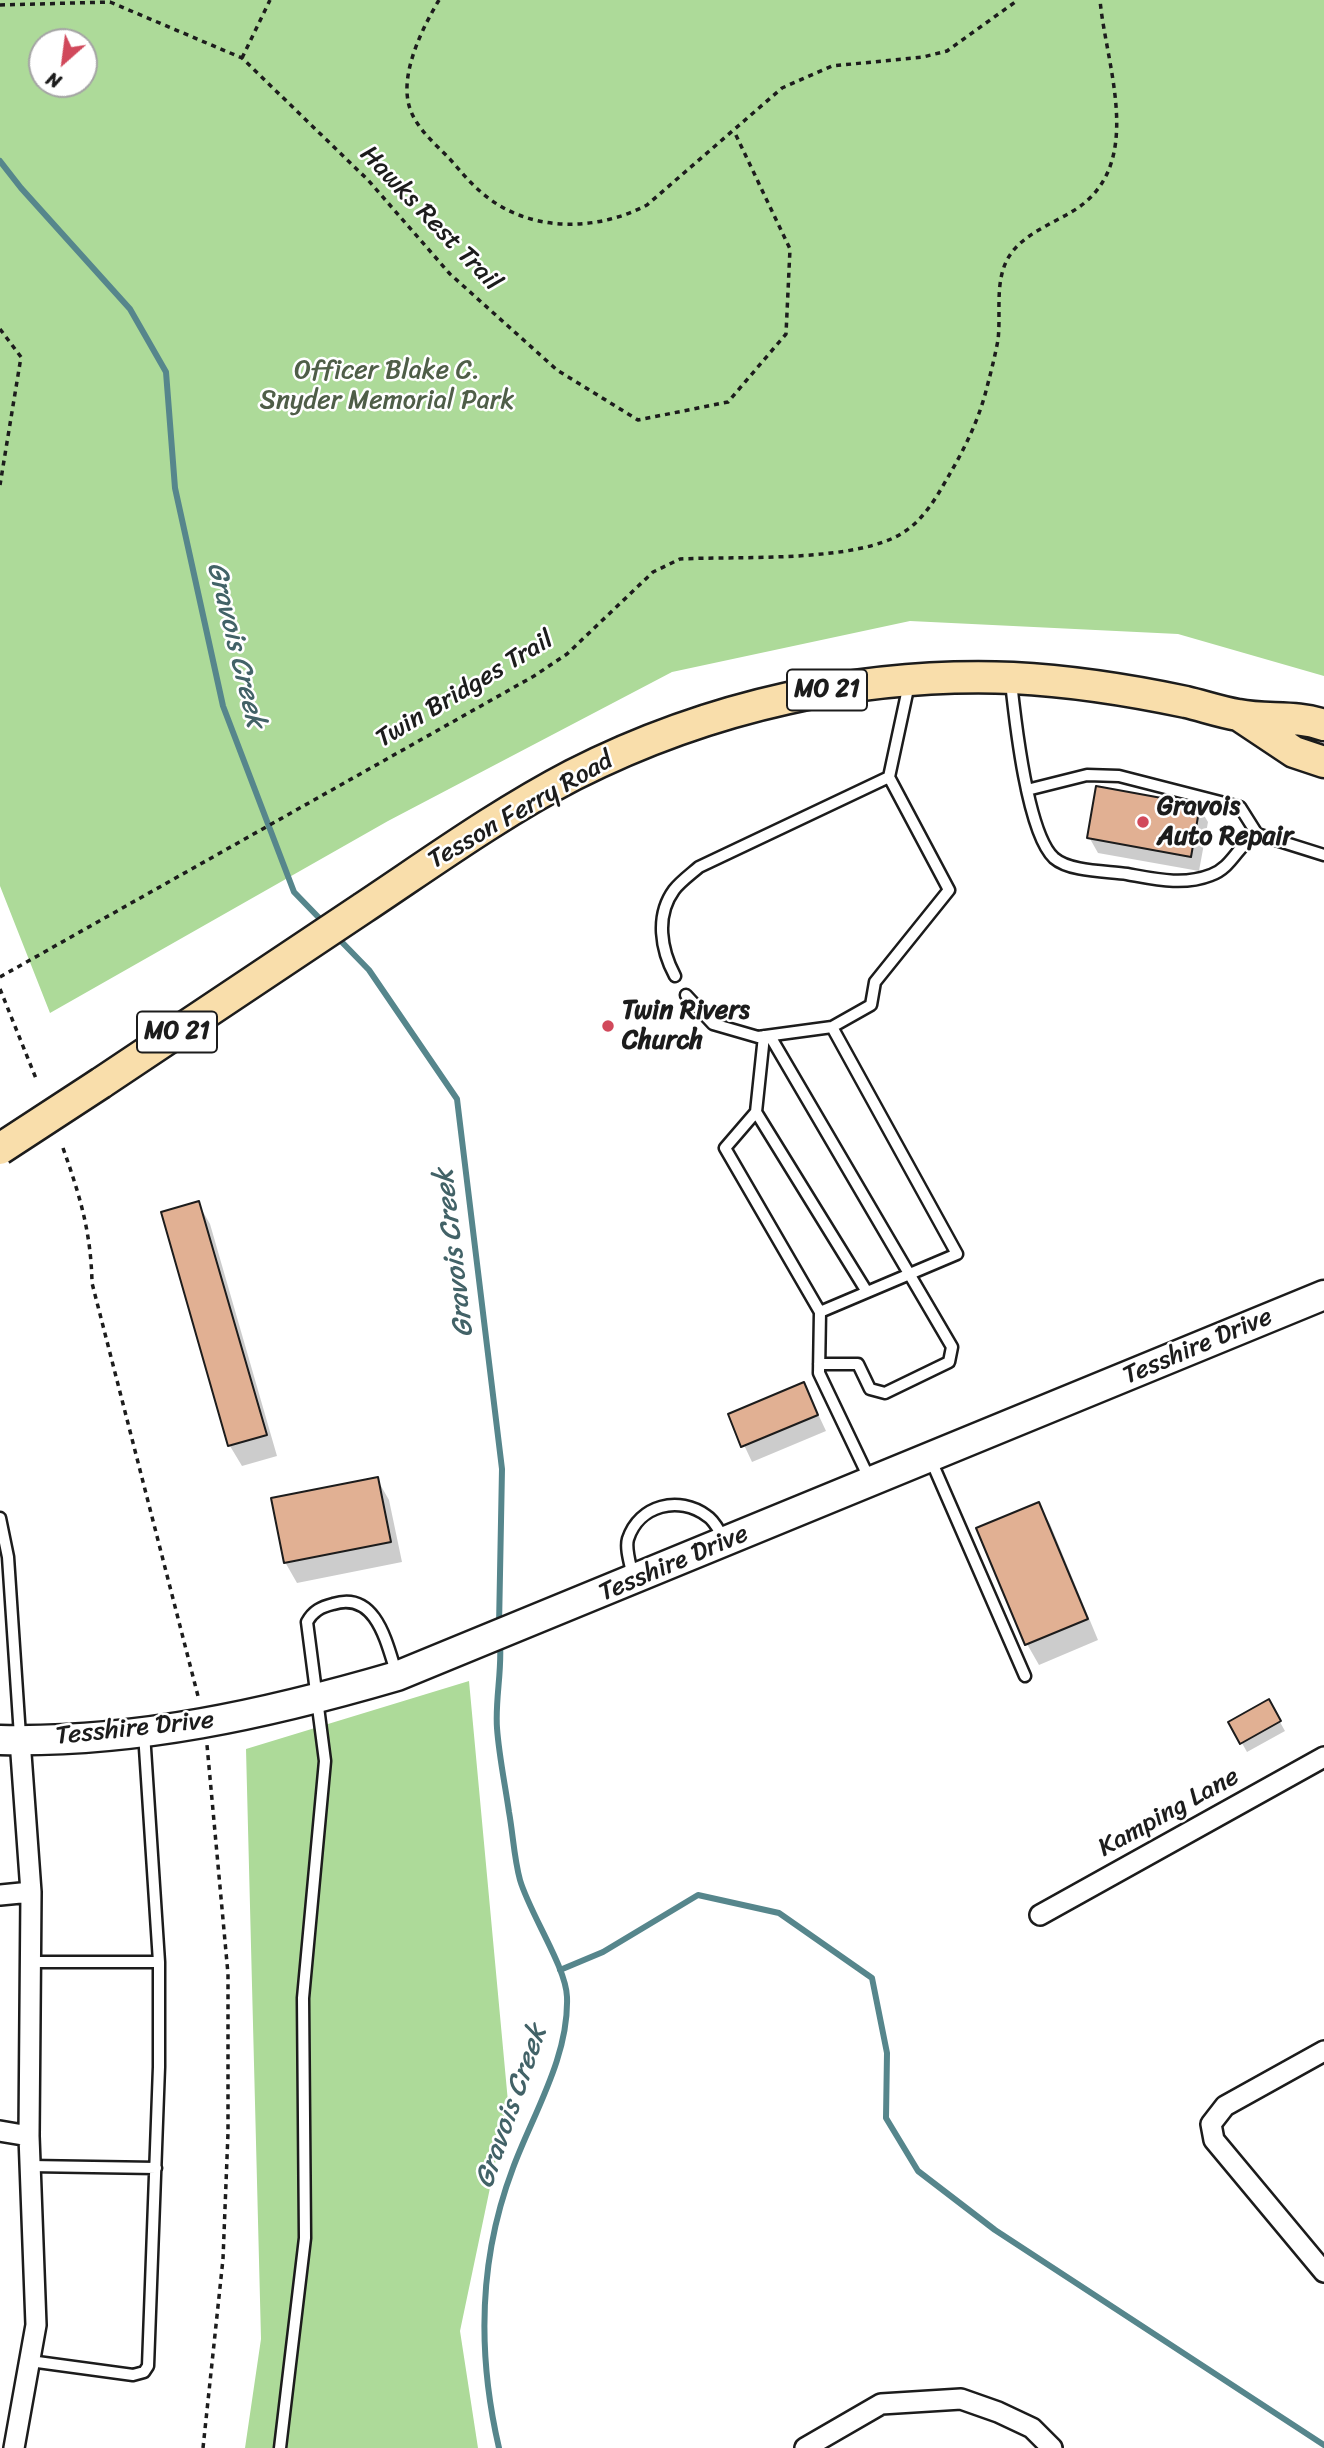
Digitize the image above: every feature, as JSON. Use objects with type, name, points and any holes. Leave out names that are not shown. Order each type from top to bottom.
[{"type":"main road","name":"Tesson Ferry Road","points":[[0,1149],[447,852],[570,777],[677,730],[770,702],[822,691],[909,680],[1010,678],[1142,693],[1240,716],[1306,718],[1324,724]]},
{"type":"main road","name":"Tesson Ferry Road","points":[[1240,716],[1294,751],[1324,762]]},
{"type":"street","name":"Tesshire Drive","points":[[10,1740],[144,1732],[264,1713],[397,1676],[1324,1295]]},
{"type":"street","points":[[10,1740],[31,1892],[29,2136],[36,2325],[14,2448]]},
{"type":"street","name":"Kamping Lane","points":[[1040,1915],[1324,1757]]},
{"type":"street","points":[[0,1895],[31,1892]]},
{"type":"street","points":[[1324,2051],[1225,2106],[1212,2124],[1213,2140],[1324,2272]]},
{"type":"street","points":[[0,2131],[29,2136]]},
{"type":"street","points":[[805,2448],[881,2404],[947,2399],[961,2399],[998,2412],[1032,2428],[1052,2448]]},
{"type":"lane","points":[[1010,678],[1019,756],[1027,790],[1045,844],[1054,858],[1073,865],[1168,881],[1192,881],[1214,874],[1233,861],[1244,841],[1258,834]]},
{"type":"lane","points":[[687,995],[713,1024],[764,1036],[832,1027],[871,1005],[875,982],[949,890],[889,777],[909,680]]},
{"type":"lane","points":[[1027,790],[1087,775],[1119,776],[1240,807],[1258,834],[1324,855]]},
{"type":"lane","points":[[675,976],[664,956],[662,922],[674,891],[699,867],[889,777]]},
{"type":"lane","points":[[820,1312],[957,1254],[832,1027]]},
{"type":"lane","points":[[764,1036],[756,1112],[725,1148],[820,1312],[819,1373],[870,1482]]},
{"type":"lane","points":[[764,1036],[911,1273],[952,1347],[949,1362],[885,1393],[870,1389],[858,1364],[819,1364]]},
{"type":"lane","points":[[756,1112],[867,1292]]},
{"type":"lane","points":[[929,1458],[1025,1676]]},
{"type":"lane","points":[[633,1581],[628,1541],[640,1518],[652,1507],[683,1505],[709,1516],[726,1542]]},
{"type":"lane","points":[[0,1518],[8,1557],[10,1740]]},
{"type":"lane","points":[[280,2448],[305,2238],[303,1998],[325,1760],[307,1622],[311,1614],[322,1607],[339,1602],[355,1602],[375,1617],[383,1630],[397,1676]]},
{"type":"lane","points":[[30,2361],[133,2375],[144,2372],[148,2365],[156,2168],[159,1962],[144,1732]]},
{"type":"lane","points":[[30,1962],[159,1962]]},
{"type":"lane","points":[[30,2166],[156,2168]]},
{"type":"path","points":[[0,5],[110,2],[242,58],[270,0]]},
{"type":"path","points":[[439,0],[419,41],[407,81],[411,116],[482,194],[533,220],[564,225],[597,223],[625,217],[647,205],[782,88],[805,75],[832,66],[923,57],[947,51],[1018,0]]},
{"type":"path","name":"Twin Bridges Trail","points":[[0,977],[534,676],[567,654],[653,572],[680,559],[821,553],[871,547],[904,533],[937,496],[967,443],[986,391],[998,339],[999,293],[1005,262],[1020,244],[1087,201],[1106,171],[1118,123],[1100,0]]},
{"type":"path","name":"Hawks Rest Trail","points":[[242,58],[368,180],[450,274],[557,370],[638,420],[728,402],[786,334],[790,249],[734,131]]},
{"type":"path","points":[[0,329],[21,357],[0,485]]},
{"type":"path","points":[[0,989],[37,1081]]},
{"type":"path","points":[[63,1148],[85,1207],[91,1245],[92,1283],[201,1706]]},
{"type":"path","points":[[203,2448],[223,2259],[228,2133],[228,1974],[206,1738]]},
{"type":"green space","name":"Officer Blake C. Snyder Memorial Park","points":[[0,0],[1324,0],[1324,676],[1178,634],[910,621],[672,672],[388,821],[50,1013],[0,886]]},
{"type":"green space","points":[[469,1681],[508,2102],[460,2331],[478,2448],[245,2448],[261,2339],[246,1749]]},
{"type":"building","name":"Gravois Auto Repair","points":[[1096,786],[1200,805],[1191,857],[1087,838]]},
{"type":"building","points":[[199,1201],[267,1435],[228,1446],[161,1212]]},
{"type":"building","points":[[804,1382],[818,1415],[741,1447],[728,1414]]},
{"type":"building","points":[[378,1477],[391,1542],[284,1563],[271,1498]]},
{"type":"building","points":[[1039,1502],[1088,1619],[1025,1645],[976,1528]]},
{"type":"building","points":[[1269,1699],[1281,1721],[1240,1744],[1228,1722]]},
{"type":"waterway","name":"Gravois Creek","points":[[0,161],[130,309],[166,372],[175,488],[223,706],[294,892],[325,924]]},
{"type":"waterway","name":"Gravois Creek","points":[[335,935],[369,970],[457,1099],[502,1469],[499,1626]]},
{"type":"waterway","name":"Gravois Creek","points":[[499,2448],[487,2377],[487,2272],[501,2203],[556,2063],[566,2019],[567,1997],[561,1971],[525,1894],[516,1863],[497,1728],[500,1643]]},
{"type":"waterway","points":[[560,1970],[603,1952],[698,1895],[779,1913],[872,1978],[887,2053],[886,2118],[918,2171],[995,2230],[1324,2445]]},
{"type":"place","name":"Gravois Auto Repair","points":[[1143,822]]},
{"type":"place","name":"Twin Rivers Church","points":[[608,1026]]}]
